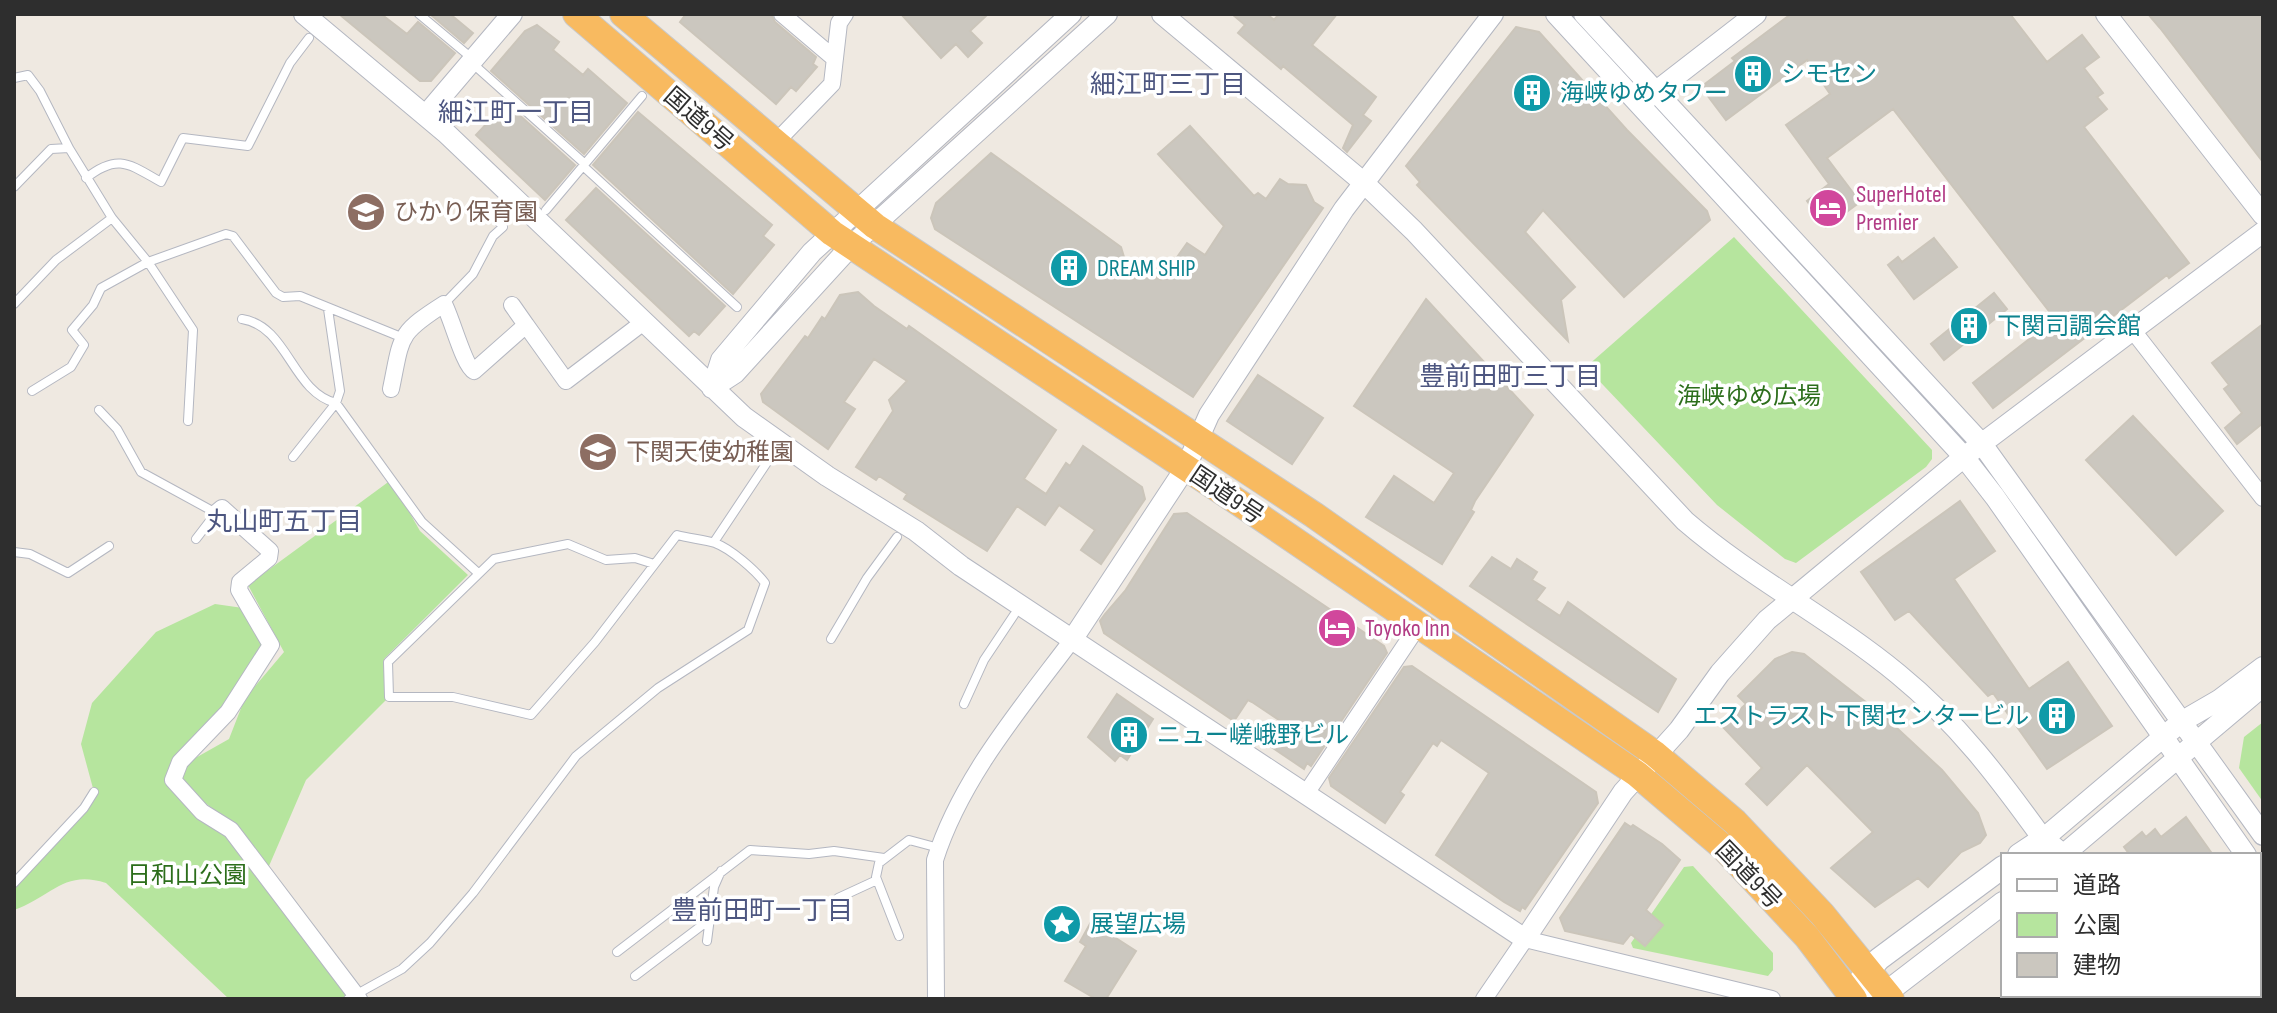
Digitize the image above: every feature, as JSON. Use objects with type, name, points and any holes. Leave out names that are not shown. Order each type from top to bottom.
[{"type":"highway","name":"国道9号","points":[[576,14],[842,240],[1186,467],[1637,774],[1723,847],[1807,937],[1848,997]]},
{"type":"highway","name":"国道9号","points":[[623,14],[866,218],[1314,515],[1655,754],[1735,822],[1868,968],[1889,996]]},
{"type":"main road","points":[[2026,853],[2045,847]]},
{"type":"main road","points":[[1848,997],[1868,968],[2001,868]]},
{"type":"main road","points":[[1848,997],[1889,996],[2001,905]]},
{"type":"street","points":[[304,14],[426,115],[744,417],[1072,640],[1525,939],[1772,999]]},
{"type":"street","points":[[426,115],[512,14]]},
{"type":"street","points":[[782,14],[835,59]]},
{"type":"street","points":[[776,142],[832,84],[839,23],[845,14]]},
{"type":"street","points":[[866,218],[1071,14]]},
{"type":"street","points":[[712,388],[721,360],[842,240],[1107,14]]},
{"type":"street","points":[[1162,14],[1363,182],[1435,253],[1660,498],[1727,556],[1897,673],[1956,725],[1979,751],[2045,847],[2162,737],[2263,667]]},
{"type":"street","points":[[936,999],[934,879],[939,848],[978,771],[1072,640],[1186,467],[1197,439],[1363,182],[1493,14]]},
{"type":"street","points":[[1556,14],[1964,457],[2245,853]]},
{"type":"street","points":[[1584,14],[1982,444],[2263,835]]},
{"type":"street","points":[[1638,105],[1756,14]]},
{"type":"street","points":[[2106,14],[2263,215]]},
{"type":"street","points":[[1484,999],[1637,774],[1679,730],[1736,654],[1791,599],[1964,457],[2263,232]]},
{"type":"street","points":[[391,389],[401,337],[444,304],[455,324],[465,363],[474,371],[526,325]]},
{"type":"street","points":[[512,305],[566,381],[645,321]]},
{"type":"street","points":[[2134,332],[2263,498]]},
{"type":"street","points":[[216,513],[222,508],[270,551],[269,558],[240,582],[239,590],[271,645],[228,712],[180,762],[173,780],[202,812],[231,830],[355,998]]},
{"type":"street","points":[[1305,795],[1418,626]]},
{"type":"street","points":[[2065,853],[2263,686]]},
{"type":"lane","points":[[419,14],[737,307]]},
{"type":"lane","points":[[86,178],[103,165],[128,163],[161,182],[183,138],[248,146],[290,63],[309,38]]},
{"type":"lane","points":[[14,78],[28,75],[40,91],[86,178],[193,330],[188,421]]},
{"type":"lane","points":[[546,210],[642,96]]},
{"type":"lane","points":[[14,187],[51,149],[69,148]]},
{"type":"lane","points":[[444,304],[473,274],[493,236],[503,227],[485,205]]},
{"type":"lane","points":[[14,304],[56,260],[112,218]]},
{"type":"lane","points":[[32,391],[71,367],[84,345],[72,330],[93,305],[101,288],[148,262],[226,234],[233,236],[276,293],[300,296],[401,337]]},
{"type":"lane","points":[[293,457],[336,403],[340,391],[328,309]]},
{"type":"lane","points":[[242,319],[254,321],[268,330],[319,399],[336,403],[422,522],[477,572]]},
{"type":"lane","points":[[99,410],[117,429],[141,472],[216,513],[196,539]]},
{"type":"lane","points":[[714,542],[781,442]]},
{"type":"lane","points":[[355,998],[402,969],[430,943],[473,893],[576,756],[658,688],[748,630],[765,583],[759,574],[714,542],[702,543],[677,535],[595,642],[531,715],[453,697],[389,697],[388,662],[477,572],[494,559],[568,544],[606,560],[635,558],[654,564]]},
{"type":"lane","points":[[831,639],[867,578],[897,537]]},
{"type":"lane","points":[[14,552],[30,554],[68,573],[109,546]]},
{"type":"lane","points":[[964,704],[984,660],[1014,615]]},
{"type":"lane","points":[[14,883],[69,825],[94,792]]},
{"type":"lane","points":[[899,936],[876,870],[884,858],[909,840],[939,848]]},
{"type":"lane","points":[[617,952],[722,868],[750,850],[809,854],[834,851],[884,858]]},
{"type":"lane","points":[[707,941],[714,887],[722,868]]},
{"type":"lane","points":[[838,898],[877,880]]},
{"type":"lane","points":[[635,976],[709,920]]},
{"type":"green space","name":"海峡ゆめ広場","points":[[1734,237],[1932,450],[1932,459],[1926,467],[1796,563],[1785,559],[1717,505],[1586,367]]},
{"type":"green space","name":"日和山公園","points":[[391,480],[420,531],[468,575],[384,659],[389,697],[306,780],[266,873],[239,829],[178,782],[183,765],[229,739],[245,698],[284,652],[248,585]]},
{"type":"green space","name":"日和山公園","points":[[215,604],[250,609],[271,645],[174,772],[231,830],[358,997],[229,999],[106,883],[79,879],[68,882],[14,910],[14,883],[94,792],[81,744],[92,703],[156,632]]},
{"type":"green space","points":[[2263,722],[2263,802],[2239,768],[2244,737]]},
{"type":"green space","points":[[1693,866],[1773,953],[1773,970],[1768,976],[1633,948],[1631,943],[1684,867]]},
{"type":"building","points":[[339,14],[381,14],[407,34],[418,22],[455,53],[431,81],[420,81]]},
{"type":"building","points":[[430,14],[450,14],[473,33],[464,43]]},
{"type":"building","points":[[686,14],[771,14],[775,22],[816,57],[813,64],[817,67],[796,91],[791,87],[776,104],[680,22]]},
{"type":"building","points":[[901,14],[988,14],[970,31],[982,43],[968,57],[956,44],[941,58]]},
{"type":"building","points":[[1232,14],[1267,14],[1274,20],[1279,14],[1337,14],[1312,45],[1376,97],[1363,115],[1371,121],[1347,152],[1343,148],[1353,125],[1238,33],[1245,25]]},
{"type":"building","points":[[1791,14],[2010,14],[2047,62],[2082,35],[2099,57],[2084,68],[2103,93],[2097,97],[2107,109],[2084,127],[2189,263],[2169,278],[2167,275],[1993,408],[1973,383],[2055,319],[1893,109],[1827,158],[1860,202],[1826,227],[1807,201],[1829,184],[1786,125],[1830,94],[1807,60],[1726,120],[1701,87],[1735,61],[1732,58]]},
{"type":"building","points":[[2148,14],[2263,14],[2263,162],[2160,28]]},
{"type":"building","points":[[537,25],[559,42],[553,50],[583,75],[588,69],[627,103],[584,154],[491,71],[525,31]]},
{"type":"building","points":[[1516,27],[1539,32],[1627,130],[1707,211],[1710,220],[1624,297],[1543,210],[1525,232],[1575,287],[1561,300],[1568,341],[1417,185],[1420,182],[1406,166]]},
{"type":"building","points":[[506,103],[575,165],[545,200],[476,135]]},
{"type":"building","points":[[638,112],[772,225],[763,236],[774,245],[733,294],[593,165]]},
{"type":"building","name":"DREAM SHIP","points":[[1190,126],[1254,196],[1258,193],[1266,199],[1280,179],[1288,184],[1306,185],[1314,202],[1323,208],[1193,397],[935,229],[931,218],[936,203],[991,153],[1121,247],[1124,257],[1161,280],[1187,243],[1205,255],[1224,226],[1158,154]]},
{"type":"building","points":[[596,188],[725,306],[699,335],[694,331],[689,336],[566,220]]},
{"type":"building","points":[[1934,238],[1957,267],[1914,299],[1888,265],[1898,257],[1902,262]]},
{"type":"building","points":[[858,292],[1056,430],[1024,479],[1046,494],[1066,463],[1070,466],[1083,446],[1142,487],[1145,499],[1101,564],[1081,550],[1095,530],[1059,505],[1045,525],[1017,506],[987,551],[904,499],[907,494],[879,476],[876,480],[856,467],[893,411],[889,400],[907,381],[874,359],[844,402],[855,409],[828,449],[763,402],[761,394],[805,336],[808,338],[822,317],[825,319],[840,295]]},
{"type":"building","name":"下関司調会館","points":[[1994,293],[2007,309],[1944,360],[1931,344]]},
{"type":"building","points":[[1426,299],[1533,415],[1475,501],[1471,510],[1474,512],[1442,564],[1366,517],[1394,476],[1434,503],[1454,473],[1354,406]]},
{"type":"building","points":[[2263,324],[2263,423],[2237,444],[2225,428],[2242,413],[2224,389],[2229,385],[2212,363]]},
{"type":"building","points":[[1258,375],[1323,418],[1292,464],[1227,421]]},
{"type":"building","points":[[2133,416],[2223,511],[2176,555],[2086,460]]},
{"type":"building","points":[[1960,501],[1995,551],[1954,579],[2029,689],[2068,662],[2112,726],[2047,769],[1993,693],[1988,696],[1909,611],[1895,620],[1861,572]]},
{"type":"building","points":[[1187,513],[1384,646],[1387,653],[1311,766],[1307,763],[1304,769],[1267,744],[1282,722],[1252,702],[1248,700],[1234,721],[1104,633],[1100,621],[1125,591],[1174,514]]},
{"type":"building","points":[[1492,557],[1511,569],[1517,559],[1537,572],[1532,580],[1545,588],[1536,600],[1560,616],[1568,602],[1676,679],[1658,712],[1470,586]]},
{"type":"building","points":[[1792,652],[1804,654],[1885,717],[1942,770],[1978,813],[1986,835],[1980,843],[1961,852],[1928,887],[1918,878],[1875,907],[1831,868],[1873,832],[1807,765],[1767,805],[1746,784],[1762,768],[1722,726],[1746,704],[1738,696],[1775,659]]},
{"type":"building","points":[[1412,666],[1596,792],[1598,803],[1525,909],[1522,907],[1520,911],[1504,902],[1436,855],[1489,773],[1441,740],[1437,746],[1433,743],[1400,792],[1404,795],[1385,823],[1331,786],[1329,778],[1404,667]]},
{"type":"building","points":[[1117,694],[1153,719],[1127,760],[1120,755],[1115,761],[1088,737]]},
{"type":"building","points":[[2186,817],[2212,853],[2128,853],[2124,847],[2142,832],[2146,837],[2155,829],[2161,837]]},
{"type":"building","points":[[1625,823],[1662,844],[1680,860],[1646,910],[1663,925],[1645,946],[1631,934],[1623,944],[1565,931],[1560,918]]},
{"type":"building","points":[[1091,922],[1136,951],[1106,999],[1096,999],[1065,981],[1086,946],[1080,942]]},
{"type":"place","name":"シモセン","points":[[1753,74]]},
{"type":"place","name":"海峡ゆめタワー","points":[[1532,93]]},
{"type":"place","name":"SuperHotel Premier","points":[[1828,208]]},
{"type":"place","name":"ひかり保育園","points":[[366,212]]},
{"type":"place","name":"DREAM SHIP","points":[[1069,268]]},
{"type":"place","name":"下関司調会館","points":[[1969,326]]},
{"type":"place","name":"下関天使幼稚園","points":[[598,452]]},
{"type":"place","name":"Toyoko Inn","points":[[1337,628]]},
{"type":"place","name":"エストラスト下関センタービル","points":[[2057,716]]},
{"type":"place","name":"ニュー嵯峨野ビル","points":[[1129,735]]},
{"type":"place","name":"展望広場","points":[[1062,924]]},
{"type":"district","name":"細江町三丁目","points":[[1168,84]]},
{"type":"district","name":"細江町一丁目","points":[[516,112]]},
{"type":"district","name":"豊前田町三丁目","points":[[1510,376]]},
{"type":"district","name":"丸山町五丁目","points":[[284,521]]},
{"type":"district","name":"豊前田町一丁目","points":[[762,910]]}]
